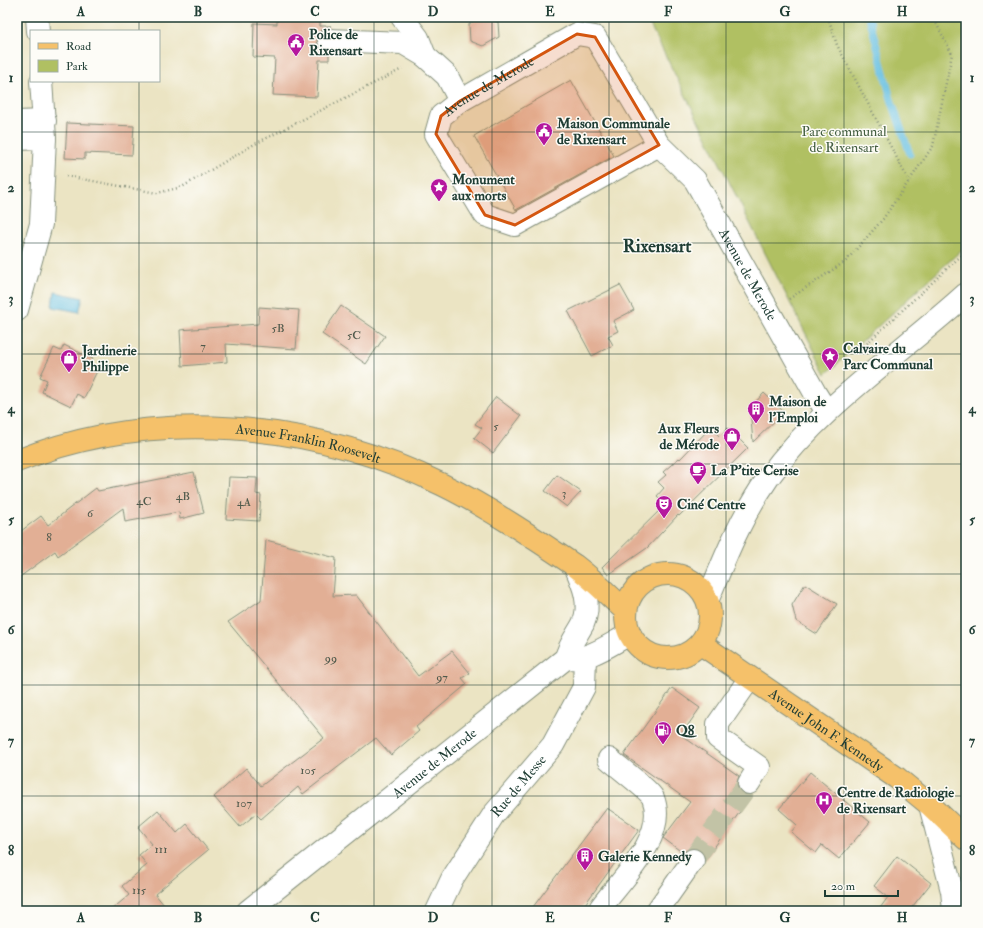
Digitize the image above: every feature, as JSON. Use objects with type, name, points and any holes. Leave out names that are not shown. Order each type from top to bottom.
[{"type":"main road","name":"Avenue Franklin Roosevelt","points":[[17,461],[48,449],[132,431],[185,428],[223,428],[300,436],[376,457],[438,483],[487,510],[575,566],[626,611]]},
{"type":"main road","points":[[663,574],[681,575],[697,584],[708,599],[711,614],[709,630],[700,644],[686,654],[669,658],[652,655],[643,650],[630,634],[626,622],[626,611],[632,593],[645,580],[663,574]]},
{"type":"main road","name":"Avenue John F. Kennedy","points":[[700,644],[897,778],[966,839]]},
{"type":"street","points":[[37,17],[38,30]]},
{"type":"street","points":[[402,17],[418,38],[425,56]]},
{"type":"street","name":"Avenue de Merode","points":[[659,145],[515,225],[485,215],[436,134],[441,116],[460,101],[577,34],[595,37],[659,145],[695,180],[827,412]]},
{"type":"street","points":[[329,40],[403,43],[425,56],[447,76],[460,101]]},
{"type":"street","points":[[17,310],[41,224],[45,129],[41,82]]},
{"type":"street","points":[[17,122],[45,129]]},
{"type":"street","points":[[17,139],[45,129]]},
{"type":"street","points":[[708,599],[732,538],[768,478],[802,436],[827,412],[966,294]]},
{"type":"street","points":[[575,566],[586,594],[587,607],[584,622],[568,648],[576,657]]},
{"type":"street","name":"Avenue de Merode","points":[[248,911],[576,657],[630,634]]},
{"type":"street","name":"Rue de Messe","points":[[437,911],[452,879],[494,814],[553,745],[584,687],[576,657]]},
{"type":"street","points":[[749,783],[759,768],[718,738],[718,724],[750,678]]},
{"type":"street","points":[[599,911],[646,850],[657,820],[653,797],[609,759]]},
{"type":"street","points":[[930,806],[952,891],[954,911]]},
{"type":"street","points":[[657,911],[694,860]]},
{"type":"path","points":[[828,17],[837,45],[909,181]]},
{"type":"path","points":[[770,310],[846,261],[884,219],[933,146],[952,54],[933,17]]},
{"type":"path","points":[[44,171],[157,193],[182,187],[254,145],[425,56]]},
{"type":"path","points":[[863,347],[966,252]]},
{"type":"highlighted area","points":[[577,34],[595,37],[659,145],[515,225],[485,215],[436,134],[441,116],[460,101]]},
{"type":"green space","name":"Parc communal de Rixensart","points":[[646,17],[966,17],[966,246],[826,374]]},
{"type":"water","points":[[55,292],[83,298],[79,312],[53,307]]},
{"type":"building","name":"Police de Rixensart","points":[[277,17],[320,17],[320,26],[331,26],[323,29],[318,34],[317,39],[318,46],[323,51],[329,52],[329,60],[319,60],[317,97],[273,95],[275,58],[253,57],[254,23],[277,24]]},
{"type":"building","points":[[481,17],[486,17],[498,22],[499,37],[483,46],[470,41],[469,24]]},
{"type":"building","name":"Maison Communale de Rixensart","points":[[571,80],[614,156],[516,210],[474,136]]},
{"type":"building","points":[[67,123],[134,126],[132,155],[85,153],[85,159],[65,158]]},
{"type":"building","points":[[620,285],[634,310],[613,321],[618,331],[608,336],[613,345],[592,356],[568,311]]},
{"type":"building","points":[[341,306],[385,336],[366,364],[322,334]]},
{"type":"building","points":[[259,307],[299,310],[296,349],[226,344],[227,362],[182,366],[180,330],[258,324]]},
{"type":"building","name":"Jardinerie Philippe","points":[[64,345],[93,359],[91,365],[98,369],[84,398],[77,394],[71,406],[42,392],[47,380],[40,377],[54,348],[61,351]]},
{"type":"building","name":"Maison de l'Emploi","points":[[764,393],[784,412],[753,442],[750,408]]},
{"type":"building","points":[[496,397],[521,416],[493,453],[474,438],[482,428],[475,424]]},
{"type":"building","points":[[711,427],[719,436],[728,428],[748,448],[679,516],[678,515],[647,548],[608,575],[602,567],[666,504],[657,496],[664,488],[658,482],[666,475],[663,472],[679,458],[680,459]]},
{"type":"building","points":[[194,472],[204,513],[180,519],[179,512],[125,522],[123,508],[58,556],[55,551],[17,579],[17,534],[41,516],[48,525],[96,488],[98,491]]},
{"type":"building","points":[[557,475],[581,492],[567,507],[545,491]]},
{"type":"building","points":[[229,477],[257,478],[256,494],[261,495],[259,521],[226,519]]},
{"type":"building","points":[[266,540],[336,558],[333,596],[356,595],[418,676],[452,651],[470,673],[462,678],[467,684],[416,727],[419,731],[391,755],[376,738],[303,794],[298,787],[261,819],[256,814],[240,827],[214,797],[246,768],[261,786],[324,738],[228,622],[261,600]]},
{"type":"building","points":[[805,584],[837,604],[817,634],[796,621],[792,605]]},
{"type":"building","points":[[672,688],[700,708],[681,735],[739,776],[737,782],[738,789],[743,794],[752,795],[705,860],[704,854],[700,850],[695,848],[688,849],[683,853],[663,838],[690,802],[624,755]]},
{"type":"building","name":"Centre de Radiologie de Rixensart","points":[[810,772],[870,822],[839,859],[822,845],[816,853],[791,832],[797,825],[779,809]]},
{"type":"building","name":"Galerie Kennedy","points":[[607,808],[639,830],[580,911],[530,911]]},
{"type":"building","points":[[158,810],[177,833],[187,824],[208,850],[155,894],[169,911],[110,911],[129,895],[122,886],[147,865],[139,855],[152,844],[138,827]]},
{"type":"building","points":[[897,856],[931,883],[909,911],[878,911],[888,897],[874,886]]},
{"type":"waterway","points":[[869,17],[891,99],[910,154]]},
{"type":"tunnel","points":[[693,860],[749,783]]},
{"type":"place","name":"Police de Rixensart","points":[[296,57]]},
{"type":"place","name":"Maison Communale de Rixensart","points":[[544,146]]},
{"type":"place","name":"Monument aux morts","points":[[439,202]]},
{"type":"place","name":"Calvaire du Parc Communal","points":[[830,371]]},
{"type":"place","name":"Jardinerie Philippe","points":[[69,373]]},
{"type":"place","name":"Maison de l'Emploi","points":[[756,424]]},
{"type":"place","name":"Aux Fleurs de Mérode","points":[[732,451]]},
{"type":"place","name":"La P'tite Cerise","points":[[698,485]]},
{"type":"place","name":"Ciné Centre","points":[[664,519]]},
{"type":"place","name":"Q8","points":[[663,745]]},
{"type":"place","name":"Centre de Radiologie de Rixensart","points":[[824,815]]},
{"type":"place","name":"Galerie Kennedy","points":[[585,871]]},
{"type":"district","name":"Rixensart","points":[[657,246]]}]
